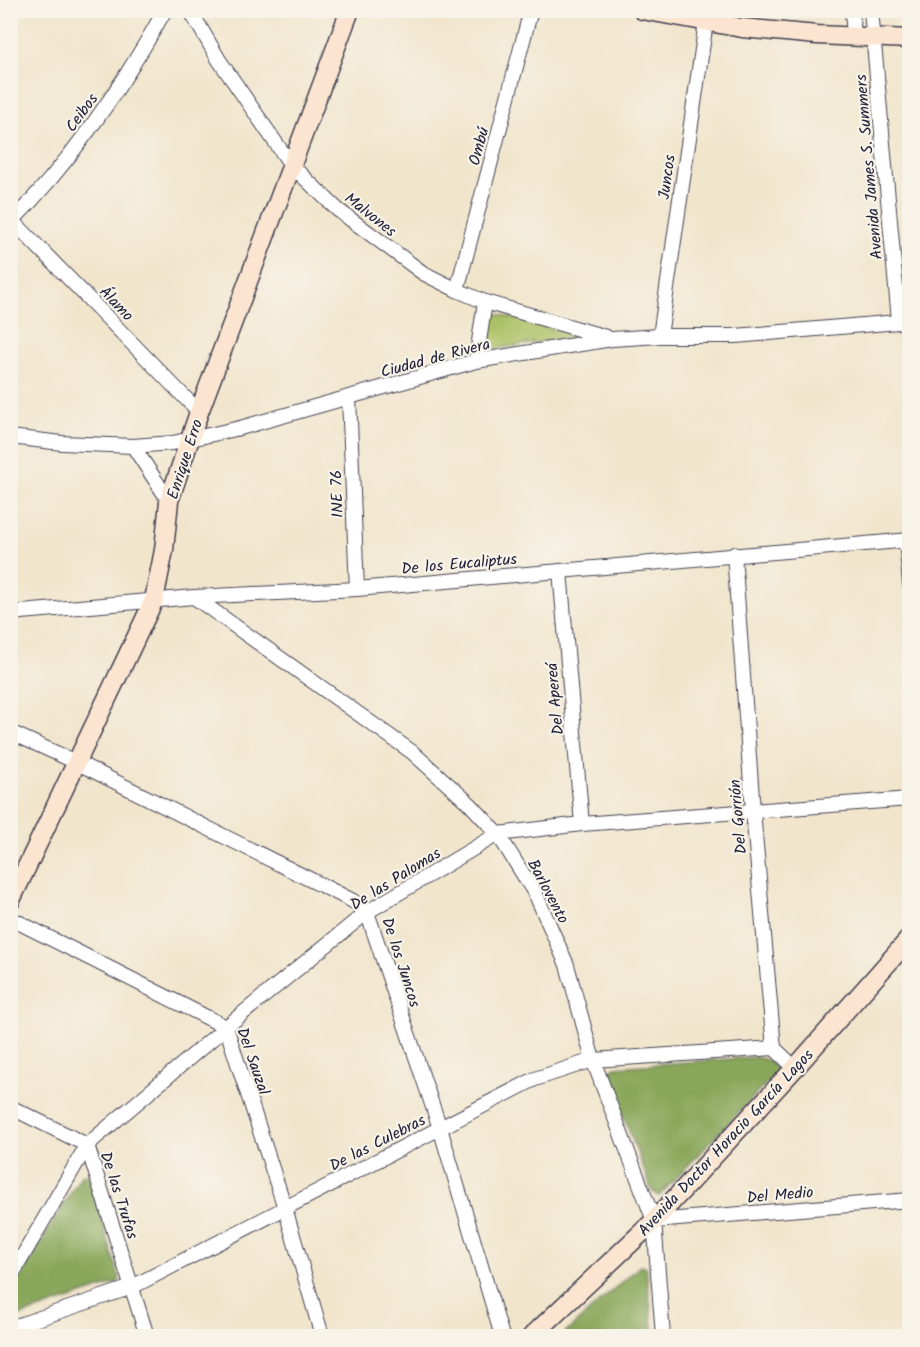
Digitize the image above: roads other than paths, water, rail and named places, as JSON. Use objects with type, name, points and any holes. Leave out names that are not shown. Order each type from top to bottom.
[{"type":"street","name":"Ceibos","points":[[11,220],[50,180],[94,124],[133,67],[165,10]]},
{"type":"street","name":"Malvones","points":[[190,10],[219,60],[291,165],[338,210],[423,273],[457,290],[485,302],[612,339]]},
{"type":"street","name":"Enrique Erro","points":[[10,902],[154,600],[164,550],[169,501],[199,411],[350,10]]},
{"type":"street","name":"Ombú","points":[[457,290],[531,10]]},
{"type":"street","points":[[642,10],[771,31],[909,39]]},
{"type":"street","points":[[852,10],[854,37]]},
{"type":"street","name":"Avenida James S. Summers","points":[[872,10],[904,321]]},
{"type":"street","name":"Juncos","points":[[660,336],[706,22]]},
{"type":"street","name":"Álamo","points":[[11,220],[199,411]]},
{"type":"street","points":[[476,361],[485,302]]},
{"type":"street","name":"Ciudad de Rivera","points":[[10,437],[62,443],[133,446],[173,442],[240,428],[476,361],[612,339],[660,336],[735,336],[904,321]]},
{"type":"street","name":"INE 76","points":[[349,397],[357,589]]},
{"type":"street","points":[[133,446],[169,501]]},
{"type":"street","points":[[908,540],[909,585]]},
{"type":"street","name":"De los Eucaliptus","points":[[10,613],[194,597],[357,589],[908,540]]},
{"type":"street","name":"Del Gorrión","points":[[734,555],[774,1048]]},
{"type":"street","name":"Del Apereá","points":[[560,571],[582,824]]},
{"type":"street","name":"Barlovento","points":[[194,597],[412,752],[471,805],[498,834],[536,895],[567,965],[593,1060],[654,1221],[663,1336]]},
{"type":"street","name":"De los Juncos","points":[[10,732],[78,763],[353,901],[367,912],[440,1128],[502,1336]]},
{"type":"street","name":"De las Palomas","points":[[10,1278],[87,1145],[226,1026],[367,912],[498,834],[582,824],[909,799]]},
{"type":"street","name":"Del Sauzal","points":[[10,918],[226,1026],[285,1208],[322,1336]]},
{"type":"street","name":"Avenida Doctor Horacio García Lagos","points":[[532,1336],[654,1221],[795,1068],[909,938]]},
{"type":"street","points":[[774,1048],[795,1068]]},
{"type":"street","name":"De las Culebras","points":[[10,1328],[132,1287],[535,1079],[593,1060],[774,1048]]},
{"type":"street","name":"De las Trufas","points":[[10,1107],[87,1145],[147,1336]]},
{"type":"street","name":"Del Medio","points":[[654,1221],[909,1200]]}]
